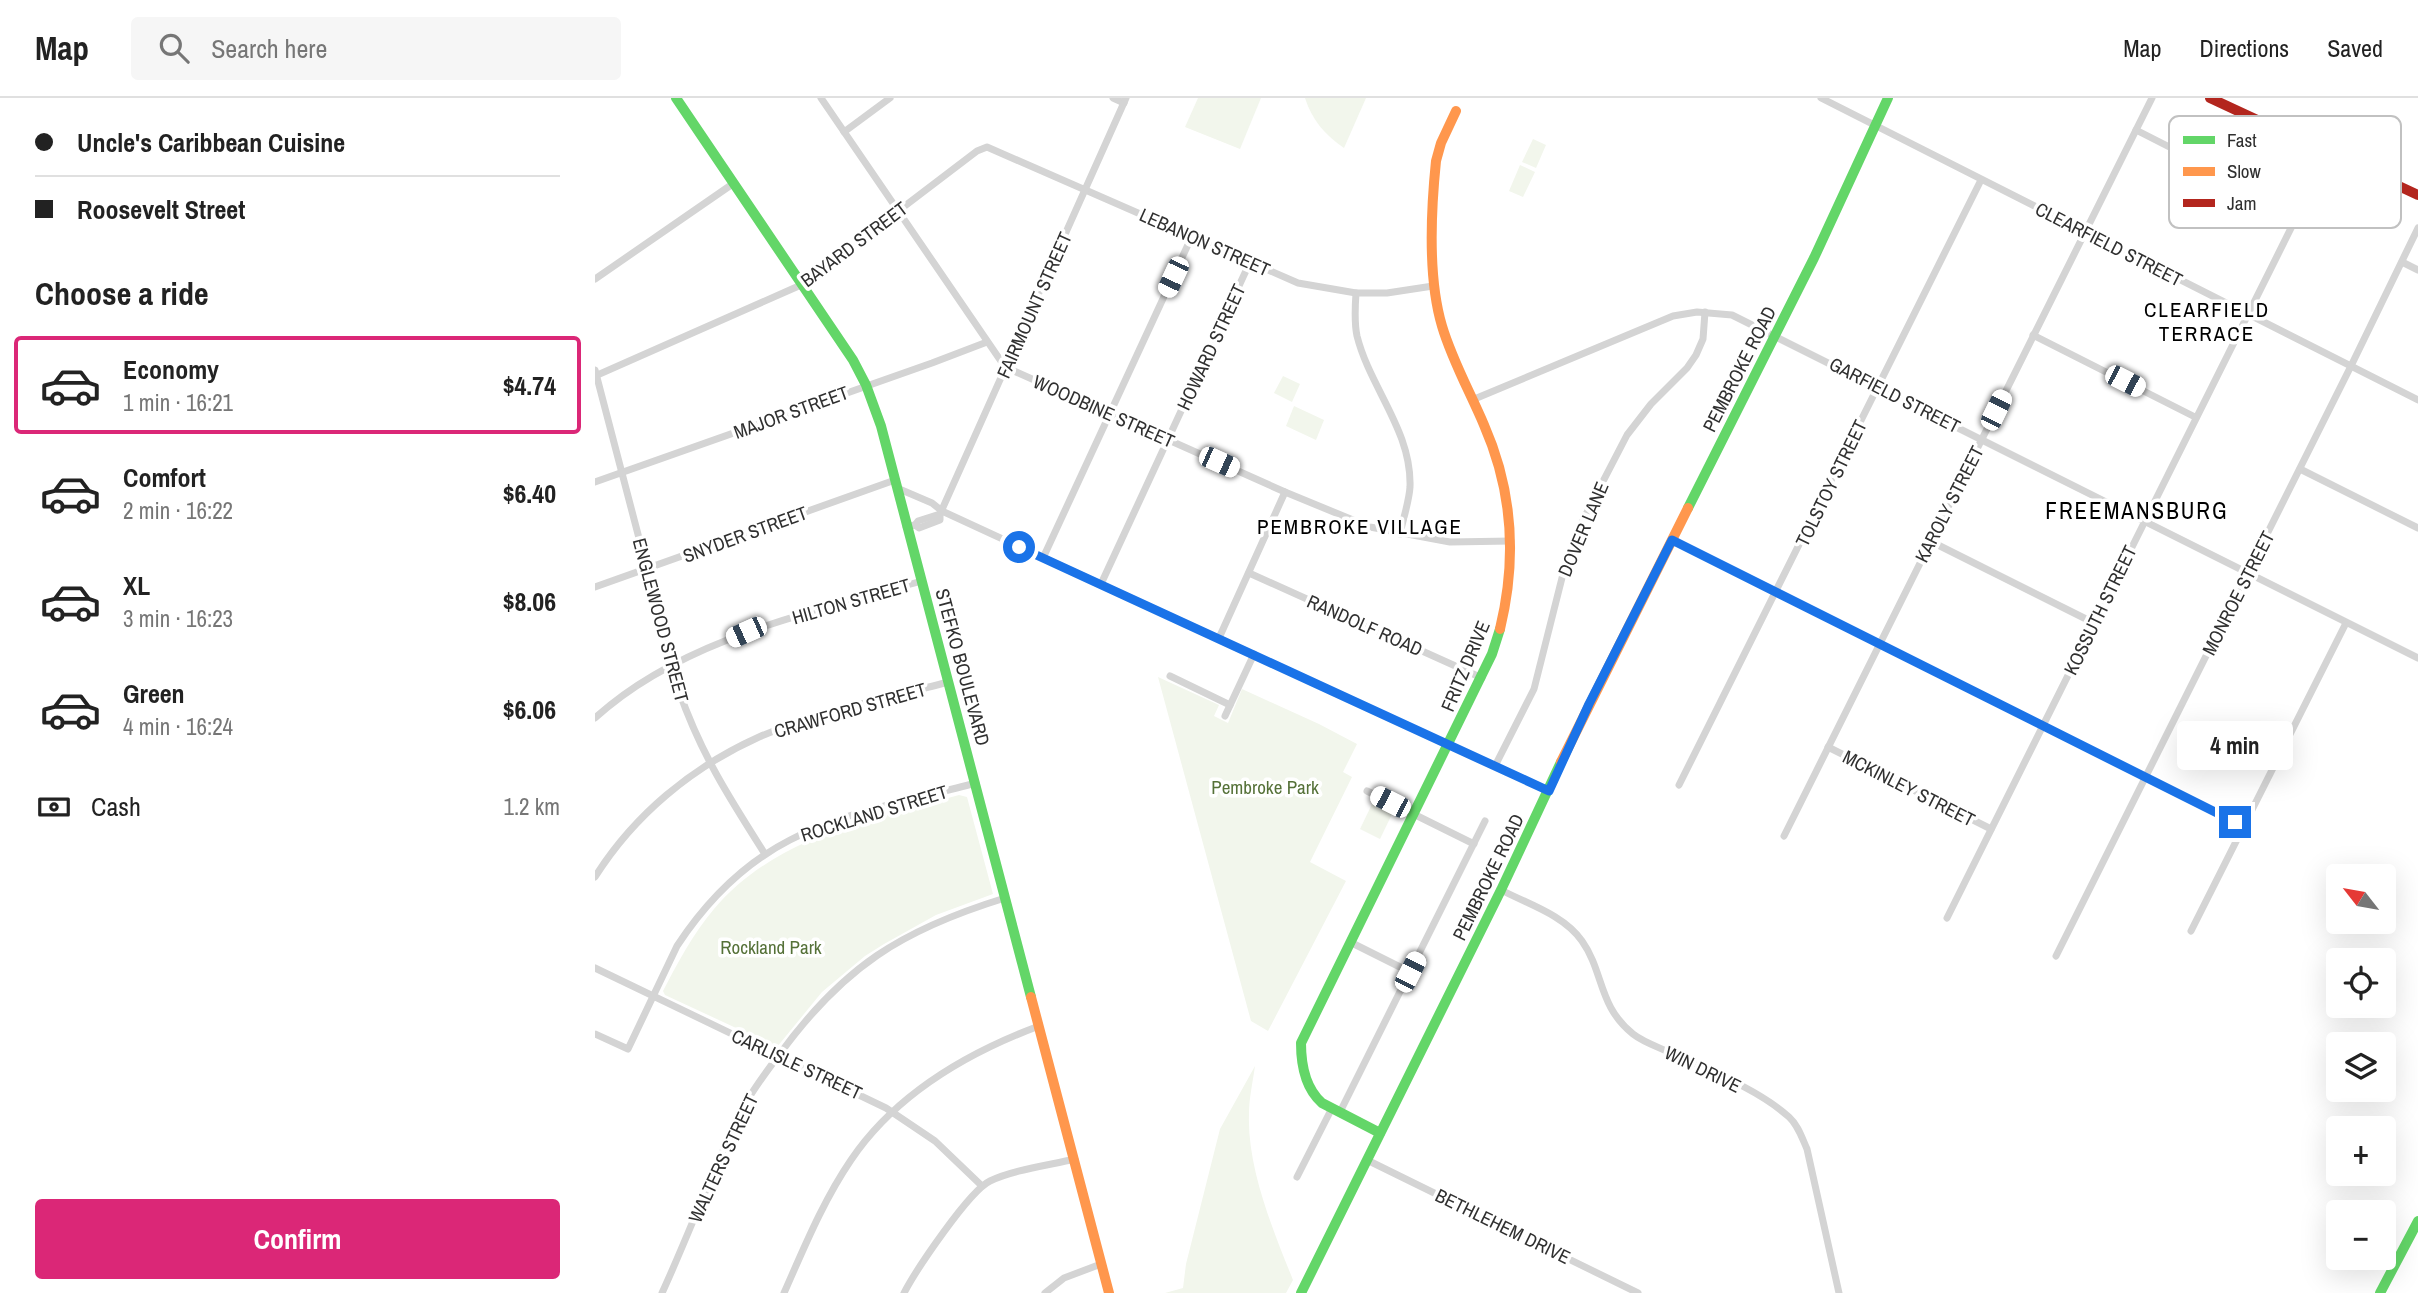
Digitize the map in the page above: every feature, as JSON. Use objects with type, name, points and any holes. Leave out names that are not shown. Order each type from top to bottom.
[{"type":"main road","name":"STEFKO BOULEVARD","points":[[676,98],[853,360],[866,385],[881,426],[896,484],[911,526],[948,682],[1109,1293]]},
{"type":"main road","name":"PEMBROKE ROAD","points":[[1301,1293],[1501,890],[1589,704],[1776,335],[1888,98]]},
{"type":"main road","points":[[2210,98],[2250,116]]},
{"type":"main road","name":"FRITZ DRIVE","points":[[1380,1133],[1317,1100],[1311,1092],[1305,1071],[1301,1043],[1482,678],[1504,617],[1511,580],[1510,520],[1501,469],[1444,335],[1433,286],[1431,242],[1436,164],[1439,148],[1456,111]]},
{"type":"main road","points":[[2401,187],[2418,195]]},
{"type":"main road","points":[[2380,1293],[2418,1221]]},
{"type":"street","points":[[821,98],[1005,367]]},
{"type":"street","points":[[844,132],[890,98]]},
{"type":"street","points":[[1113,98],[1125,100]]},
{"type":"street","name":"CLEARFIELD STREET","points":[[1821,98],[2418,400]]},
{"type":"street","name":"KAROLY STREET","points":[[1783,836],[2152,98]]},
{"type":"street","name":"FAIRMOUNT STREET","points":[[941,513],[1125,100]]},
{"type":"street","points":[[2136,130],[2169,147]]},
{"type":"street","name":"LEBANON STREET","points":[[987,147],[1310,286],[1356,293],[1387,293],[1433,286]]},
{"type":"street","name":"BAYARD STREET","points":[[595,374],[801,285],[977,151],[987,147]]},
{"type":"street","name":"TOLSTOY STREET","points":[[1679,785],[1981,180]]},
{"type":"street","points":[[595,279],[734,183]]},
{"type":"street","name":"KOSSUTH STREET","points":[[1947,918],[2291,228]]},
{"type":"street","name":"MONROE STREET","points":[[2056,956],[2418,228]]},
{"type":"street","points":[[1043,558],[1192,236]]},
{"type":"street","name":"HOWARD STREET","points":[[1101,584],[1250,262]]},
{"type":"street","points":[[2402,262],[2418,270]]},
{"type":"street","points":[[1356,293],[1356,334],[1369,369],[1400,433],[1408,463],[1409,489],[1400,534]]},
{"type":"street","name":"GARFIELD STREET","points":[[1472,400],[1658,321],[1680,314],[1705,312],[1736,316],[2418,658]]},
{"type":"street","name":"DOVER LANE","points":[[1495,765],[1534,689],[1560,582],[1583,520],[1627,435],[1696,355],[1703,339],[1705,312]]},
{"type":"street","points":[[2033,335],[2195,417]]},
{"type":"street","name":"MAJOR STREET","points":[[595,482],[987,342]]},
{"type":"street","name":"WOODBINE STREET","points":[[1005,367],[1363,525],[1450,542],[1511,541]]},
{"type":"street","name":"ENGLEWOOD STREET","points":[[595,374],[687,714],[709,764],[765,855]]},
{"type":"street","points":[[2300,469],[2418,527]]},
{"type":"street","points":[[896,484],[932,503],[941,513],[1549,791]]},
{"type":"street","name":"SNYDER STREET","points":[[595,587],[896,484]]},
{"type":"street","points":[[1219,638],[1285,492]]},
{"type":"street","points":[[911,526],[919,528],[940,520],[941,513]]},
{"type":"street","points":[[1672,540],[2243,826]]},
{"type":"street","points":[[1930,541],[2094,623]]},
{"type":"street","name":"RANDOLF ROAD","points":[[1249,573],[1482,678]]},
{"type":"street","name":"HILTON STREET","points":[[595,718],[624,694],[673,666],[770,624],[922,581]]},
{"type":"street","points":[[2191,931],[2346,623]]},
{"type":"street","points":[[1225,716],[1254,654]]},
{"type":"street","points":[[1170,677],[1230,705]]},
{"type":"street","name":"CRAWFORD STREET","points":[[595,877],[612,852],[655,805],[709,764],[758,738],[788,726],[948,682]]},
{"type":"street","name":"MCKINLEY STREET","points":[[1828,747],[1991,829]]},
{"type":"street","name":"ROCKLAND STREET","points":[[595,1034],[628,1049],[677,946],[697,917],[723,889],[765,855],[817,827],[976,783]]},
{"type":"street","points":[[1367,790],[1473,844]]},
{"type":"street","points":[[1297,1177],[1410,972],[1485,821]]},
{"type":"street","name":"WIN DRIVE","points":[[1501,890],[1550,914],[1573,930],[1589,953],[1609,1006],[1616,1017],[1635,1035],[1736,1084],[1790,1118],[1800,1131],[1807,1149],[1839,1293]]},
{"type":"street","name":"WALTERS STREET","points":[[662,1293],[744,1107],[778,1056],[826,997],[879,954],[934,922],[1005,898]]},
{"type":"street","points":[[1350,942],[1410,972]]},
{"type":"street","name":"CARLISLE STREET","points":[[595,968],[849,1088],[893,1112],[935,1141],[982,1186]]},
{"type":"street","points":[[784,1293],[821,1211],[863,1143],[893,1112],[955,1065],[989,1045],[1039,1026]]},
{"type":"street","points":[[904,1293],[922,1263],[972,1195],[982,1186],[995,1179],[1075,1159]]},
{"type":"street","name":"BETHLEHEM DRIVE","points":[[1367,1160],[1638,1293]]},
{"type":"street","points":[[1045,1293],[1065,1278],[1101,1264]]},
{"type":"green space","points":[[1198,98],[1261,98],[1240,149],[1185,127]]},
{"type":"green space","points":[[1305,98],[1366,98],[1344,148],[1320,126]]},
{"type":"green space","points":[[1533,139],[1546,145],[1536,168],[1522,162]]},
{"type":"green space","points":[[1520,165],[1535,172],[1523,197],[1509,191]]},
{"type":"green space","points":[[1283,376],[1300,384],[1292,402],[1274,393]]},
{"type":"green space","points":[[1294,406],[1324,420],[1316,440],[1286,426]]},
{"type":"green space","name":"Pembroke Park","points":[[1158,677],[1219,705],[1214,716],[1228,723],[1242,689],[1357,744],[1343,772],[1352,777],[1310,862],[1346,881],[1268,1031],[1251,1021]]},
{"type":"green space","name":"Rockland Park","points":[[959,795],[967,797],[993,894],[936,915],[865,956],[822,992],[777,1047],[665,995],[663,991],[674,969],[706,919],[739,884],[766,864],[796,847],[859,822]]},
{"type":"green space","points":[[1373,802],[1393,812],[1380,839],[1360,829]]},
{"type":"green space","points":[[1255,1066],[1249,1108],[1252,1156],[1277,1241],[1293,1280],[1286,1293],[1165,1293],[1183,1288],[1186,1264],[1220,1129]]},
{"type":"traffic: fast","points":[[676,98],[853,360],[866,385],[881,426],[1031,997]]},
{"type":"traffic: fast","points":[[1688,508],[1814,258],[1888,98]]},
{"type":"traffic: fast","points":[[1380,1133],[1322,1103],[1316,1097],[1305,1076],[1301,1043],[1492,654],[1500,629]]},
{"type":"traffic: fast","points":[[1301,1293],[1501,890],[1561,762]]},
{"type":"traffic: fast","points":[[2380,1293],[2418,1221]]},
{"type":"traffic: slow","points":[[1456,111],[1436,161],[1432,222],[1434,287],[1442,326],[1494,450],[1506,500],[1509,577],[1500,629]]},
{"type":"traffic: slow","points":[[1561,762],[1688,508]]},
{"type":"traffic: slow","points":[[1031,997],[1109,1293]]},
{"type":"traffic: jam","points":[[2210,98],[2249,116]]},
{"type":"traffic: jam","points":[[2401,187],[2418,195]]},
{"type":"district","name":"CLEARFIELD TERRACE","points":[[2207,322]]},
{"type":"district","name":"FREEMANSBURG","points":[[2137,511]]},
{"type":"district","name":"PEMBROKE VILLAGE","points":[[1360,527]]},
{"type":"route","points":[[1019,547],[1549,791],[1589,704],[1672,540],[2235,822]]}]
